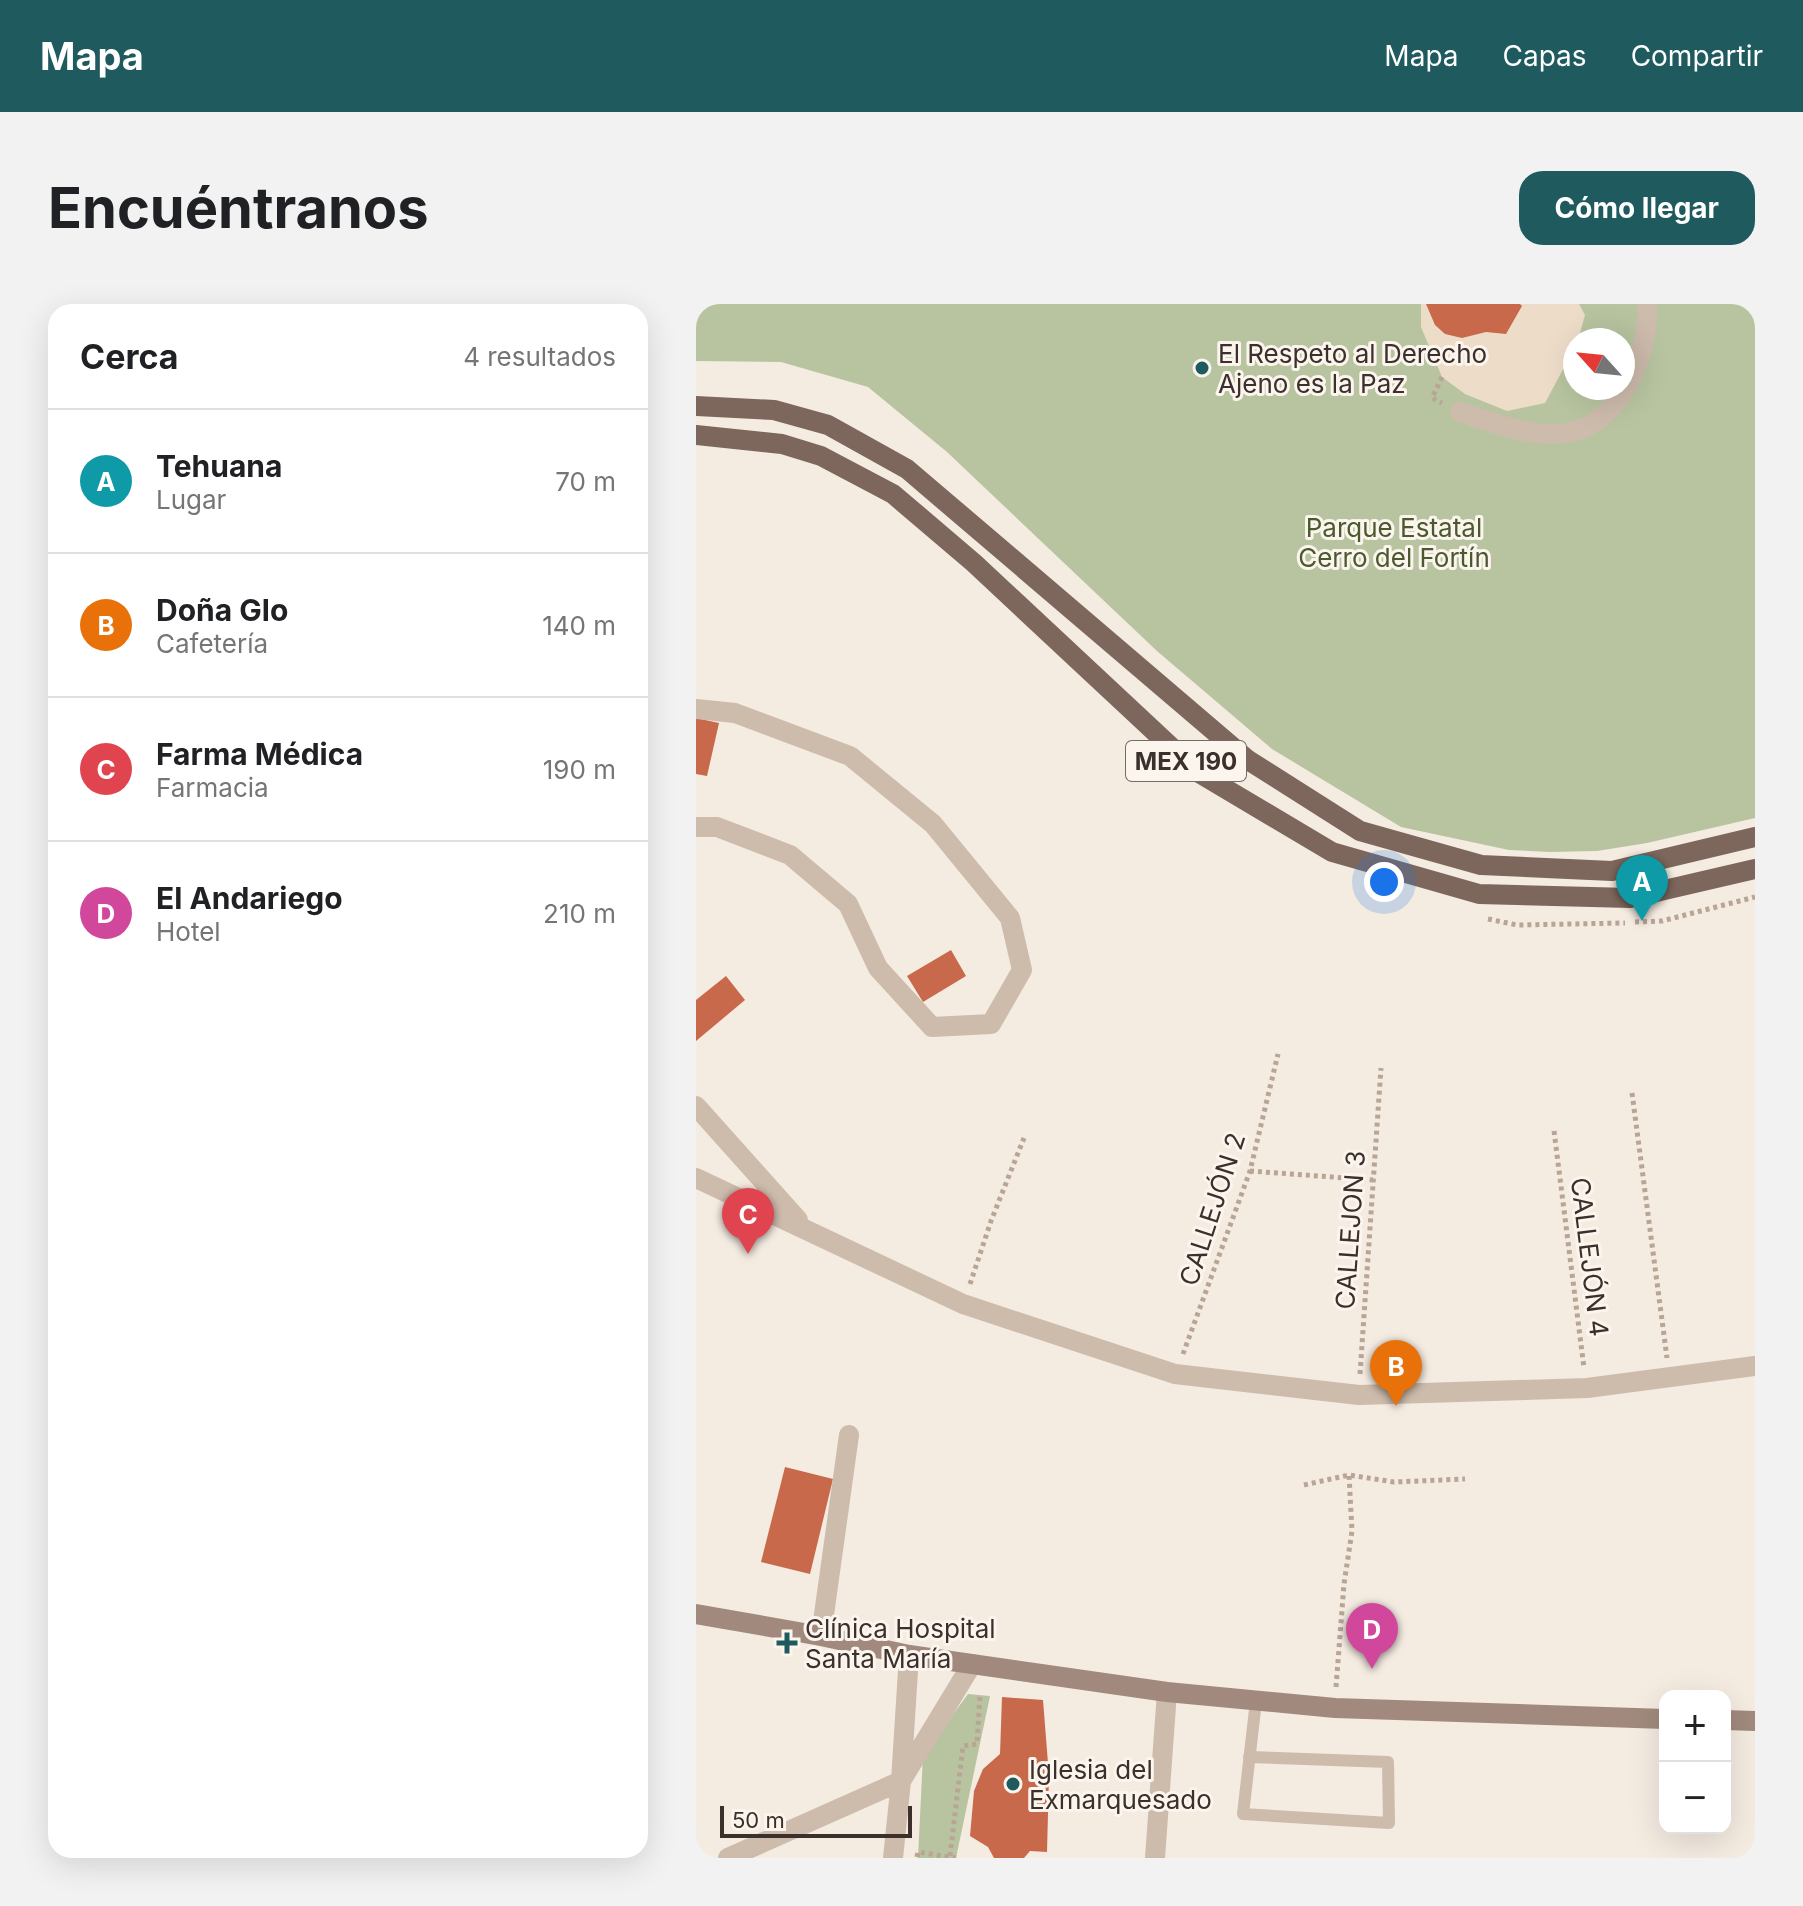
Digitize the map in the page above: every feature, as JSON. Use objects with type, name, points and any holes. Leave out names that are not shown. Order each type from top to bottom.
[{"type":"main road","name":"MEX 190","points":[[696,406],[774,410],[828,425],[907,469],[1248,760],[1360,831],[1481,865],[1612,871],[1755,837]]},
{"type":"main road","name":"MEX 190","points":[[696,435],[782,444],[821,456],[893,494],[974,563],[1199,773],[1332,852],[1479,894],[1630,898],[1755,869]]},
{"type":"main road","points":[[696,1614],[909,1655],[1167,1692],[1335,1708],[1659,1719]]},
{"type":"main road","points":[[1731,1720],[1755,1721]]},
{"type":"street","points":[[1460,412],[1511,429],[1555,433],[1575,431],[1590,424],[1613,406],[1629,383],[1641,353],[1647,304]]},
{"type":"street","points":[[696,709],[735,713],[850,756],[933,824],[1010,918],[1022,970],[991,1024],[932,1027],[878,968],[848,904],[802,865],[790,855],[717,827],[696,827]]},
{"type":"street","points":[[696,1106],[803,1226]]},
{"type":"street","points":[[696,1178],[963,1304],[1175,1374],[1359,1395],[1587,1388],[1755,1366]]},
{"type":"street","points":[[821,1636],[849,1435]]},
{"type":"street","points":[[893,1858],[909,1655]]},
{"type":"street","points":[[728,1858],[901,1781],[972,1664]]},
{"type":"street","points":[[1155,1858],[1167,1692]]},
{"type":"lane","points":[[1249,1757],[1388,1762],[1389,1823],[1243,1814],[1249,1757],[1256,1701]]},
{"type":"path","name":"CALLEJÓN 2","points":[[1175,1374],[1250,1171],[1278,1054]]},
{"type":"path","name":"CALLEJON 3","points":[[1359,1395],[1381,1068]]},
{"type":"path","points":[[1632,1093],[1670,1379]]},
{"type":"path","name":"CALLEJÓN 4","points":[[1554,1131],[1587,1388]]},
{"type":"path","points":[[963,1304],[1024,1138]]},
{"type":"path","points":[[1250,1171],[1373,1180]]},
{"type":"path","points":[[1335,1708],[1344,1584],[1352,1531],[1349,1475]]},
{"type":"path","points":[[1304,1485],[1349,1475],[1394,1482],[1465,1479]]},
{"type":"path","points":[[919,1838],[918,1855],[953,1857],[963,1746],[977,1744],[980,1695],[968,1694]]},
{"type":"green space","name":"Parque Estatal Cerro del Fortín","points":[[696,304],[1755,304],[1755,818],[1597,851],[1509,850],[1401,827],[1272,749],[1157,651],[947,452],[868,387],[781,362],[696,361]]},
{"type":"green space","points":[[968,1694],[990,1696],[956,1858],[918,1858],[923,1755]]},
{"type":"shaded area","points":[[1421,304],[1579,304],[1585,315],[1581,328],[1563,328],[1563,369],[1545,403],[1507,411],[1465,394],[1442,377],[1421,327]]},
{"type":"building","points":[[1426,304],[1522,306],[1506,334],[1486,332],[1462,338],[1445,334],[1435,325]]},
{"type":"building","points":[[696,718],[719,723],[707,776],[696,774]]},
{"type":"building","points":[[951,950],[966,976],[923,1002],[907,976]]},
{"type":"building","points":[[726,976],[745,1000],[696,1041],[696,1000]]},
{"type":"building","points":[[785,1467],[833,1479],[810,1574],[761,1562]]},
{"type":"building","name":"Iglesia del Exmarquesado","points":[[1002,1697],[1043,1700],[1049,1776],[1047,1852],[1030,1851],[1024,1858],[994,1858],[988,1847],[970,1836],[974,1791],[983,1769],[1000,1754]]},
{"type":"place","name":"El Respeto al Derecho Ajeno es la Paz","points":[[1202,368]]},
{"type":"place","name":"Tehuana","points":[[1642,921]]},
{"type":"place","name":"Farma Médica","points":[[748,1254]]},
{"type":"place","name":"Doña Glo","points":[[1396,1406]]},
{"type":"place","name":"Clínica Hospital Santa María","points":[[787,1643]]},
{"type":"place","name":"El Andariego","points":[[1372,1669]]},
{"type":"place","name":"Iglesia del Exmarquesado","points":[[1013,1784]]}]
